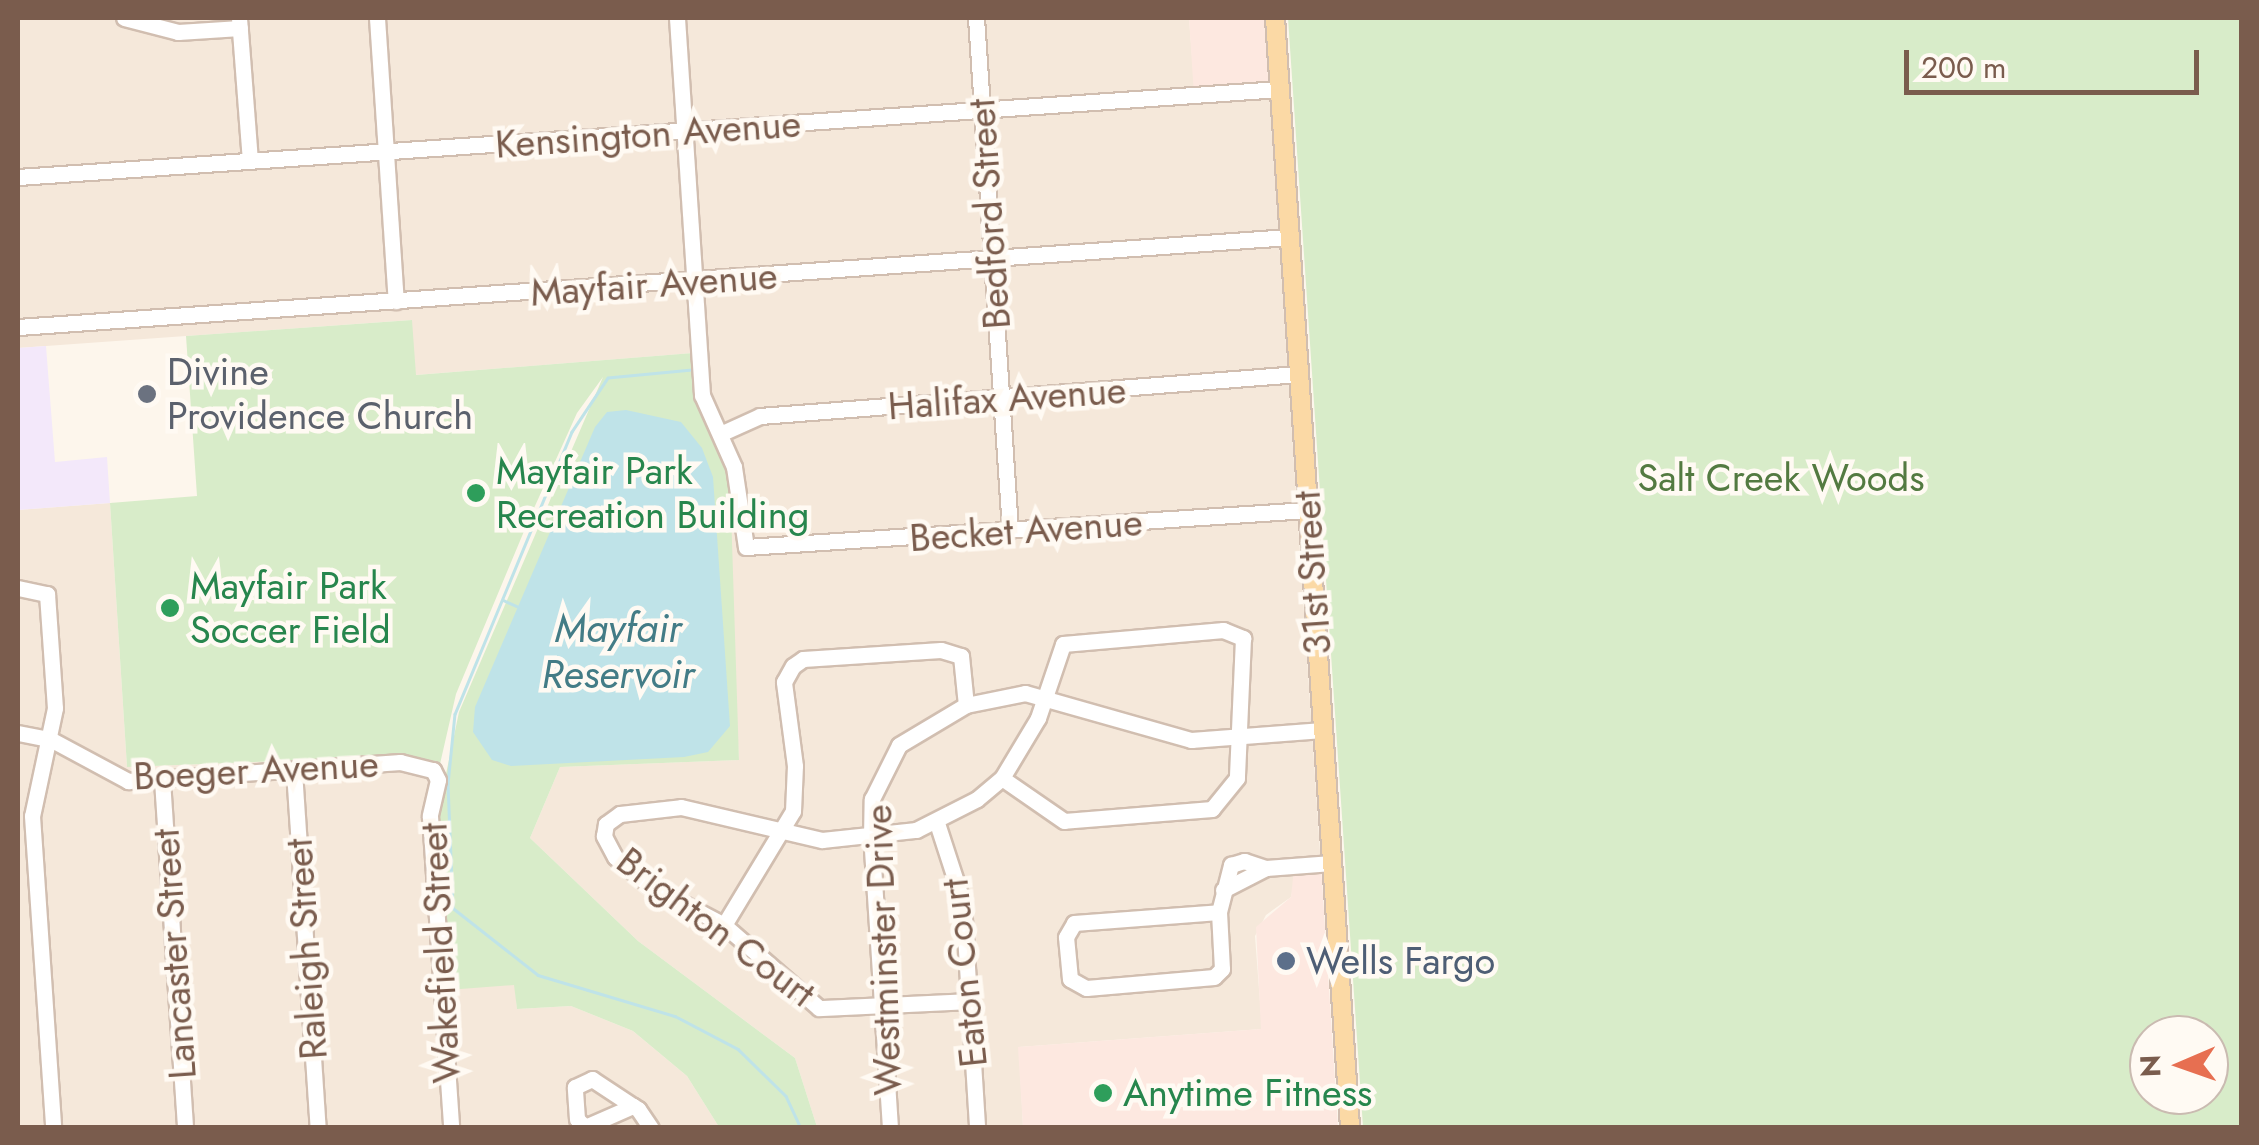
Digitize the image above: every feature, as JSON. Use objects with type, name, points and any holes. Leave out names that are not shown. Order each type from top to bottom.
[{"type":"main road","name":"31st Street","points":[[1275,18],[1350,1128]]},
{"type":"street","points":[[124,18],[178,32],[240,23],[250,161]]},
{"type":"street","points":[[376,18],[396,302]]},
{"type":"street","points":[[677,18],[702,395],[720,434]]},
{"type":"street","name":"Bedford Street","points":[[976,18],[1010,530]]},
{"type":"street","name":"Kensington Avenue","points":[[18,177],[1279,89]]},
{"type":"street","name":"Mayfair Avenue","points":[[18,327],[1289,236]]},
{"type":"street","name":"Halifax Avenue","points":[[720,434],[760,416],[1299,374]]},
{"type":"street","name":"Becket Avenue","points":[[720,434],[734,467],[746,547],[1308,510]]},
{"type":"street","points":[[18,588],[45,590],[55,708],[32,816],[53,1128]]},
{"type":"street","points":[[782,832],[822,840],[871,838],[936,822],[1002,778],[1030,735],[1045,697],[1054,655],[1071,641],[1232,630],[1246,650],[1233,786],[1206,811],[1064,821],[1002,778]]},
{"type":"street","points":[[724,925],[782,832],[795,794],[784,682],[793,666],[803,660],[941,650],[961,656],[966,704]]},
{"type":"street","name":"Westminster Drive","points":[[890,1128],[871,838],[872,798],[883,767],[919,728],[966,704],[1002,695],[1045,697],[1180,738],[1236,741],[1323,736]]},
{"type":"street","name":"Boeger Avenue","points":[[18,733],[50,739],[120,779],[162,780],[408,763],[428,767],[438,780]]},
{"type":"street","name":"Raleigh Street","points":[[294,771],[318,1128]]},
{"type":"street","name":"Lancaster Street","points":[[162,780],[185,1128]]},
{"type":"street","name":"Wakefield Street","points":[[438,780],[430,816],[450,1128]]},
{"type":"street","name":"Brighton Court","points":[[782,832],[682,807],[620,814],[606,824],[608,846],[633,873],[672,902],[724,925],[819,1008],[969,1000]]},
{"type":"street","name":"Eaton Court","points":[[936,822],[959,878],[977,1128]]},
{"type":"street","points":[[1220,912],[1074,923],[1066,937],[1070,978],[1086,988],[1214,976],[1223,958],[1223,890],[1234,864],[1266,868],[1332,863]]},
{"type":"street","points":[[633,1106],[593,1126],[581,1125],[574,1092],[586,1079],[633,1106],[651,1128]]},
{"type":"shaded area","points":[[18,18],[1189,18],[1195,96],[1269,91],[1321,866],[1295,878],[1291,897],[1266,915],[1255,936],[1262,1029],[1019,1047],[1023,1127],[817,1127],[795,1058],[638,941],[530,838],[560,767],[739,760],[722,452],[699,408],[693,353],[415,375],[411,320],[18,348]]},
{"type":"shaded area","points":[[1189,18],[1264,18],[1269,91],[1194,96]]},
{"type":"shaded area","points":[[46,346],[55,462],[107,457],[110,503],[18,510],[18,348]]},
{"type":"shaded area","points":[[110,503],[127,767],[406,756],[440,764],[446,787],[439,798],[515,985],[517,1009],[571,1006],[633,1031],[687,1076],[719,1127],[18,1128],[18,510]]},
{"type":"shaded area","points":[[1321,866],[1338,1127],[1023,1127],[1018,1047],[1261,1029],[1256,927],[1291,897],[1294,868]]},
{"type":"green space","name":"Salt Creek Woods","points":[[1288,18],[2241,18],[2241,1127],[1363,1127]]},
{"type":"green space","points":[[412,320],[416,375],[693,353],[699,408],[730,479],[739,760],[560,767],[530,838],[638,941],[795,1058],[817,1127],[719,1127],[687,1076],[633,1031],[571,1006],[517,1009],[514,985],[447,990],[438,812],[459,712],[603,377],[577,413],[530,517],[456,694],[440,764],[406,756],[127,767],[110,503],[197,496],[186,336]]},
{"type":"water","name":"Mayfair Reservoir","points":[[626,410],[681,422],[702,448],[713,477],[730,726],[708,752],[684,757],[511,766],[492,760],[473,732],[475,707],[595,427],[607,412]]},
{"type":"waterway","points":[[692,370],[608,378],[572,432],[455,714],[448,784],[453,908],[538,975],[675,1016],[738,1049],[786,1096],[801,1128]]},
{"type":"waterway","points":[[503,600],[519,607]]},
{"type":"place","name":"Divine Providence Church","points":[[147,394]]},
{"type":"place","name":"Mayfair Park Recreation Building","points":[[476,493]]},
{"type":"place","name":"Mayfair Park Soccer Field","points":[[170,608]]},
{"type":"place","name":"Wells Fargo","points":[[1286,961]]},
{"type":"place","name":"Anytime Fitness","points":[[1103,1093]]}]
